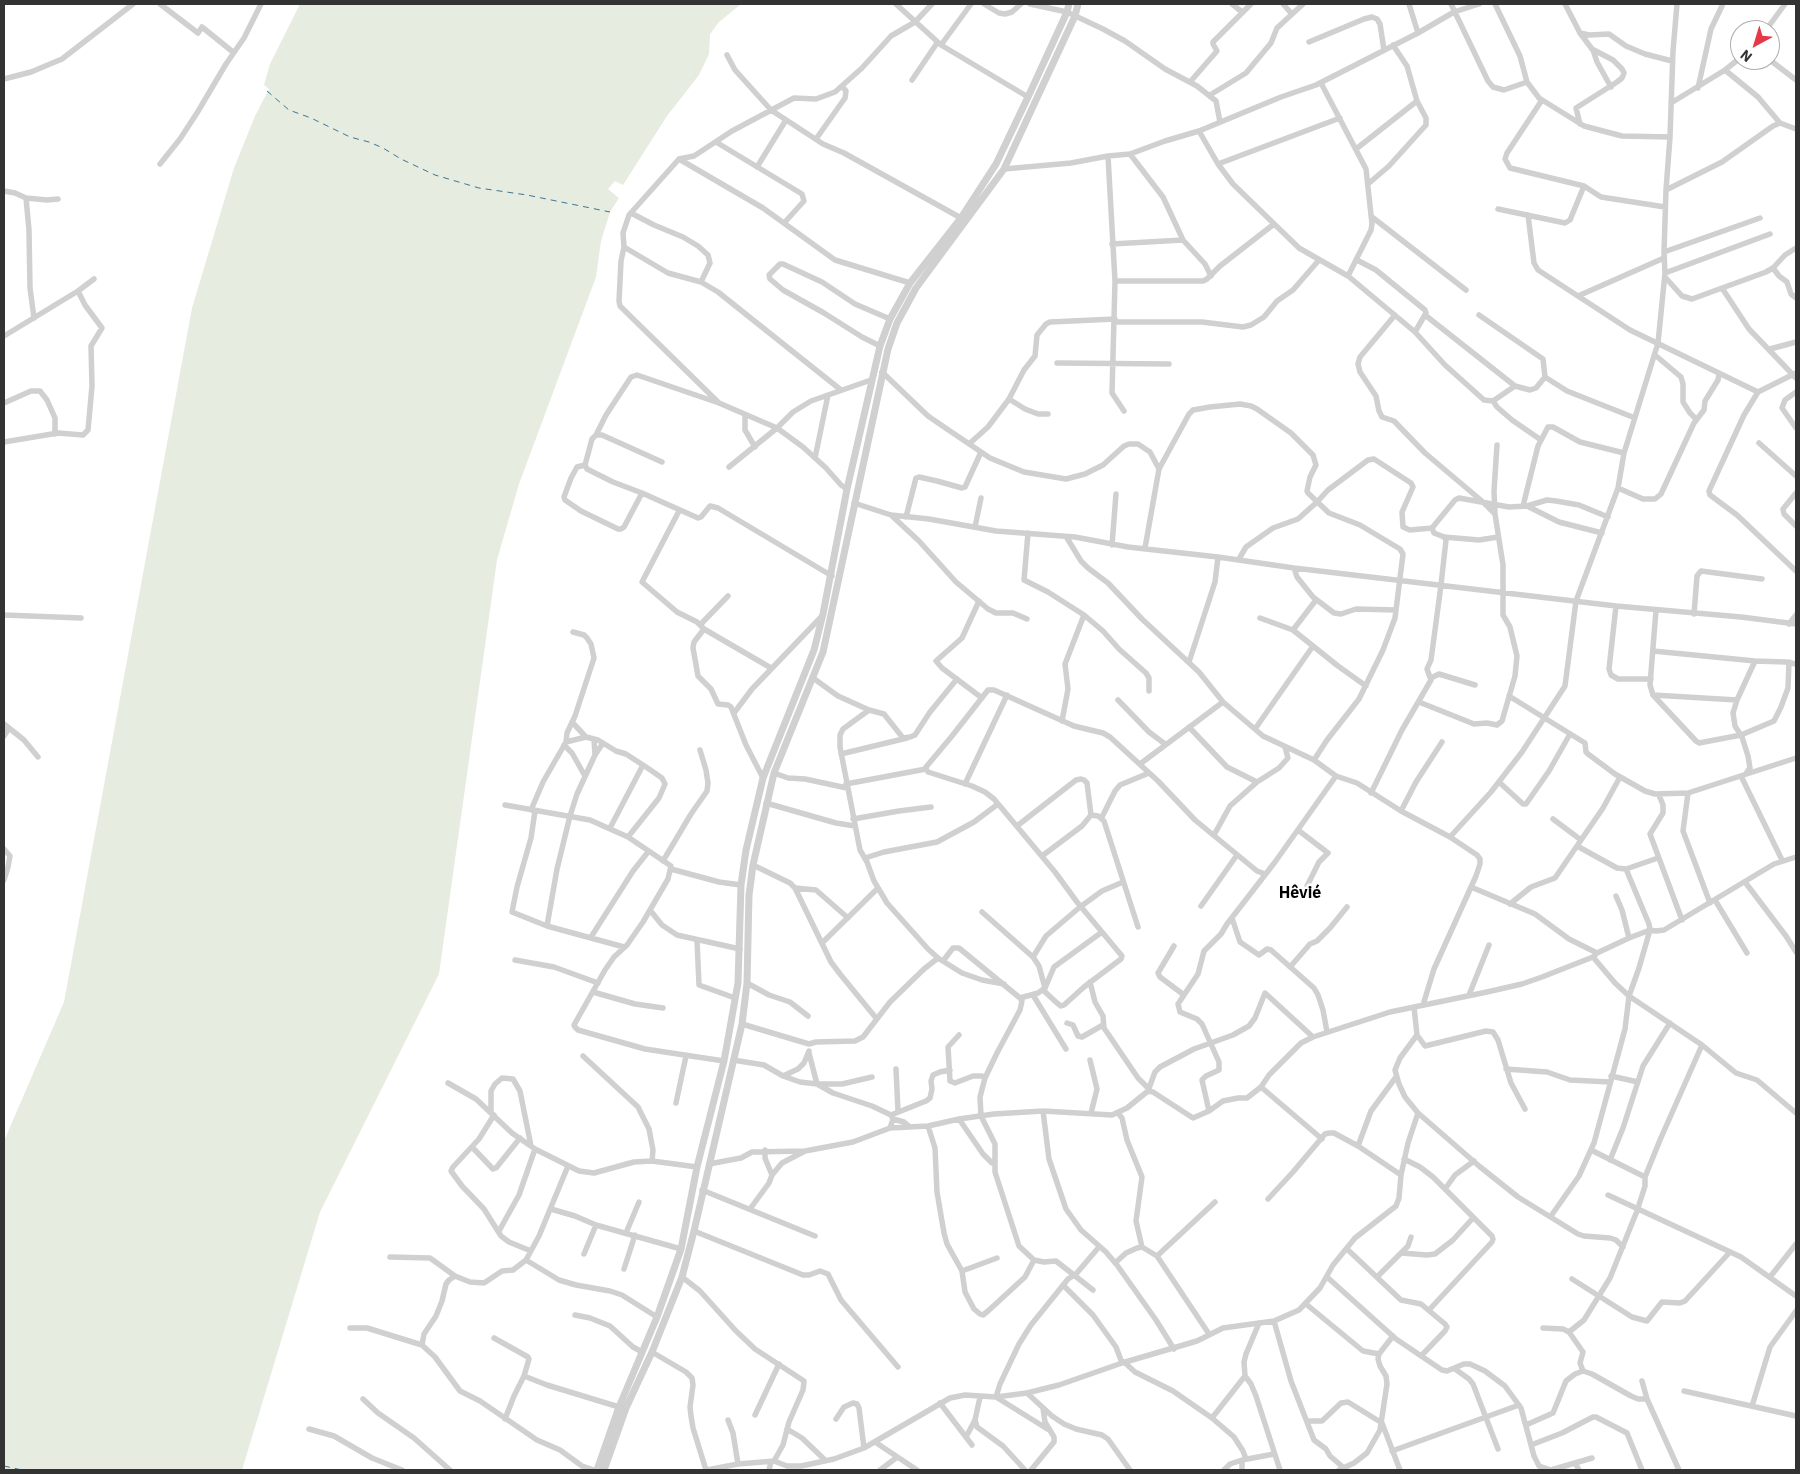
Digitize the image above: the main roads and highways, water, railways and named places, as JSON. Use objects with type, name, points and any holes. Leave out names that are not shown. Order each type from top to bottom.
[{"type":"district","name":"Hêvié","points":[[1300,893]]}]
